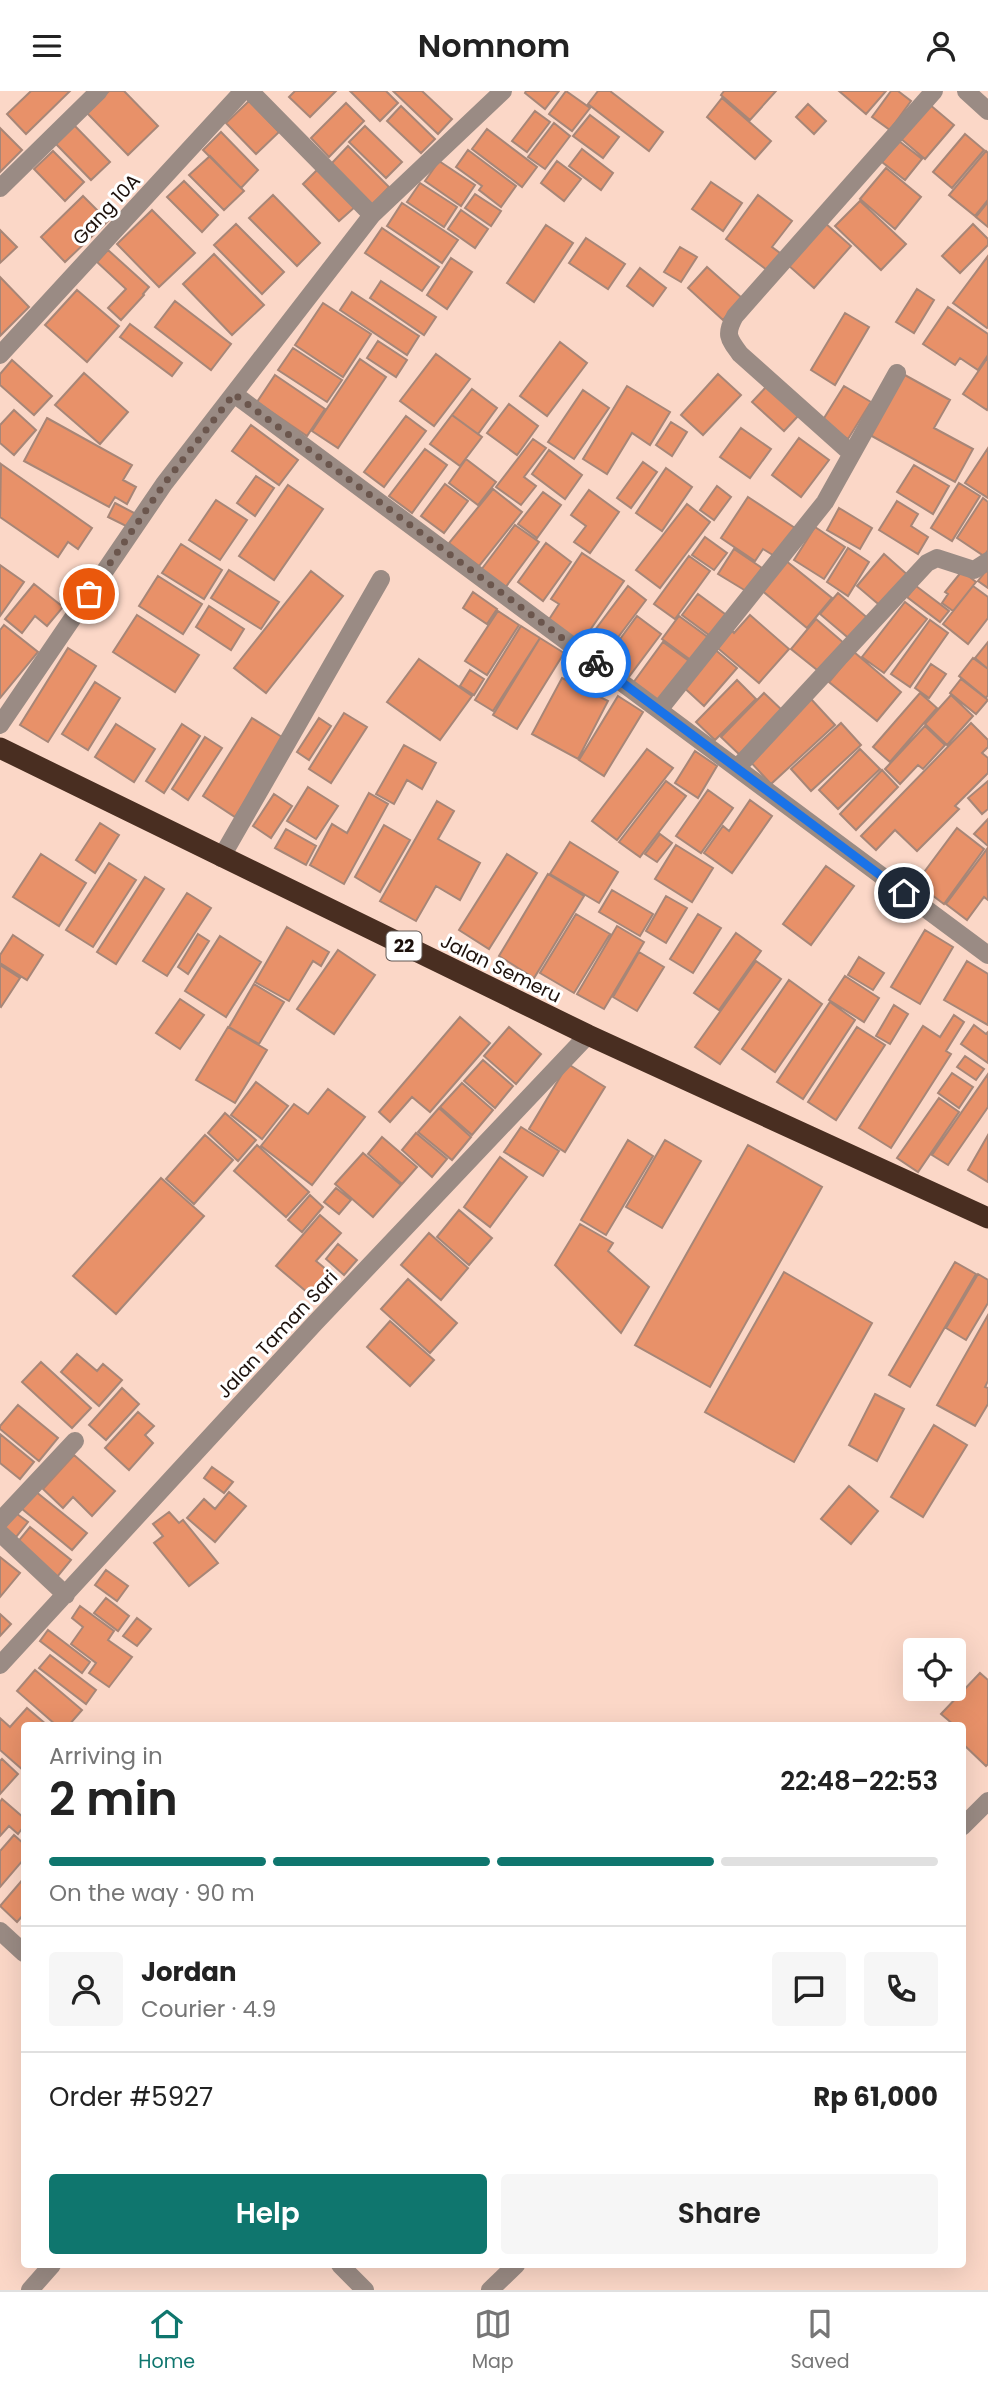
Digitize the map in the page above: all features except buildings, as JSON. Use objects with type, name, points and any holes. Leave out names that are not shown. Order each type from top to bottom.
[{"type":"highway","name":"Jalan Semeru","points":[[0,748],[588,1035],[988,1218]]},
{"type":"street","points":[[0,188],[99,91]]},
{"type":"street","name":"Gang 10A","points":[[0,355],[243,91]]},
{"type":"street","points":[[250,91],[372,215]]},
{"type":"street","points":[[0,725],[164,484],[372,215],[503,91]]},
{"type":"street","points":[[852,454],[740,354],[729,339],[729,328],[735,316],[934,91]]},
{"type":"street","points":[[966,91],[988,111]]},
{"type":"street","points":[[659,710],[825,502],[897,373]]},
{"type":"street","points":[[234,394],[988,955]]},
{"type":"street","points":[[737,768],[928,563],[937,558],[974,570],[988,561]]},
{"type":"street","points":[[221,858],[381,579]]},
{"type":"street","name":"Jalan Taman Sari","points":[[0,1665],[315,1323],[588,1035]]},
{"type":"street","points":[[0,1521],[75,1441]]},
{"type":"street","points":[[0,1533],[66,1595]]},
{"type":"street","points":[[966,1823],[988,1801]]},
{"type":"street","points":[[0,1931],[21,1950]]},
{"type":"street","points":[[30,2290],[49,2268]]},
{"type":"street","points":[[343,2268],[362,2289]]},
{"type":"street","points":[[490,2290],[513,2268]]},
{"type":"way so far","points":[[89,594],[164,484],[234,394],[596,663]]},
{"type":"route","points":[[596,663],[904,893]]}]
